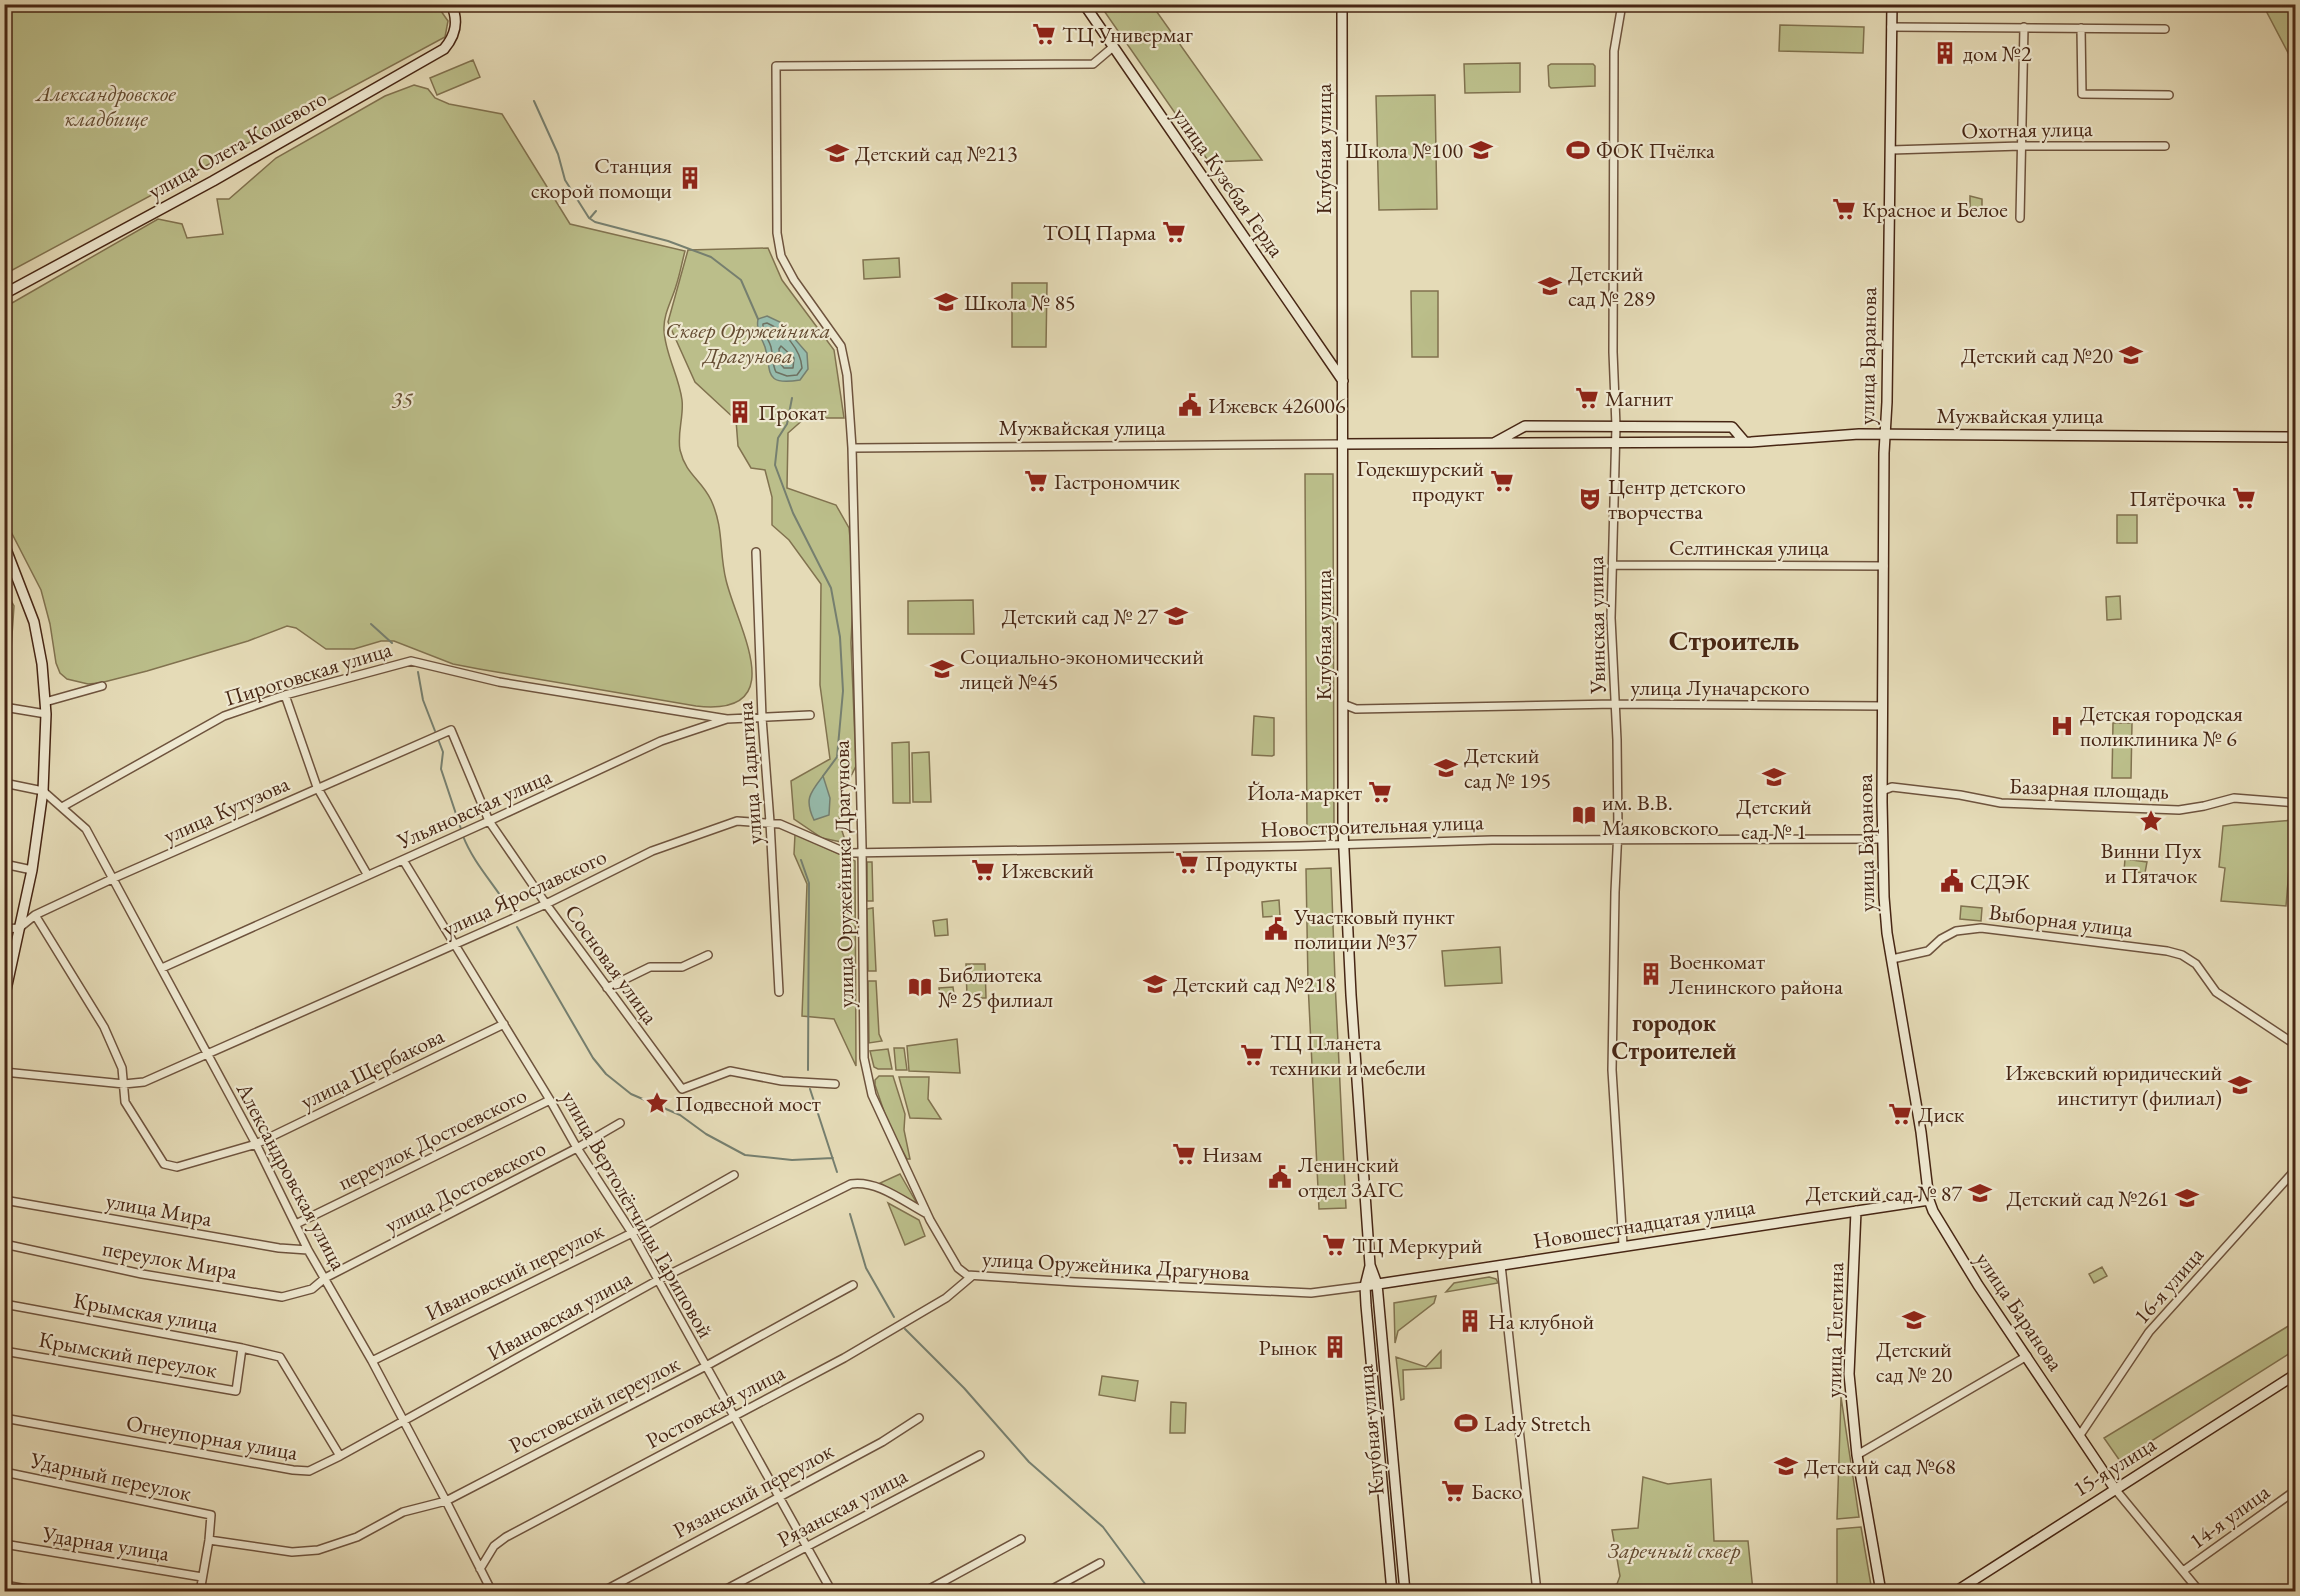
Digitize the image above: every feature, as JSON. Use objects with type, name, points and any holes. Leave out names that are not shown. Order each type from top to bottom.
[{"type":"street","name":"улица Олега Кошевого","points":[[4,294],[213,181],[444,49],[456,29],[456,17],[451,4]]},
{"type":"street","points":[[537,7],[596,4]]},
{"type":"street","name":"улица Кузебая Герда","points":[[1084,4],[1343,381]]},
{"type":"street","name":"Клубная улица","points":[[1342,4],[1342,704],[1345,844],[1351,995],[1370,1265],[1377,1284],[1405,1592]]},
{"type":"street","name":"Увинская улица","points":[[1622,4],[1614,51],[1613,287],[1616,426],[1611,618],[1618,839],[1612,1063],[1623,1245]]},
{"type":"street","name":"улица Баранова","points":[[1892,4],[1885,434],[1882,791],[1884,897],[1921,1132],[1929,1200],[1939,1224],[2115,1489],[2200,1592]]},
{"type":"street","points":[[1891,27],[2165,29]]},
{"type":"street","points":[[2020,218],[2024,27]]},
{"type":"street","points":[[2081,28],[2082,94],[2169,95]]},
{"type":"street","name":"улица Оружейника Драгунова","points":[[1113,47],[1093,64],[776,66],[777,233],[782,256],[794,280],[841,346],[847,375],[852,448],[865,1067],[872,1095],[927,1214],[958,1268],[972,1276],[1311,1293],[1365,1286]]},
{"type":"street","name":"Охотная улица","points":[[1891,150],[2021,146],[2165,146]]},
{"type":"street","name":"Мужвайская улица","points":[[1493,443],[1525,426],[1732,427],[1744,441]]},
{"type":"street","name":"Мужвайская улица","points":[[852,448],[1744,441],[1840,434],[2295,437]]},
{"type":"street","points":[[4,544],[34,622],[42,664],[46,714],[43,791],[32,870],[7,973],[4,999]]},
{"type":"street","name":"улица Ладыгина","points":[[756,552],[762,718],[779,992]]},
{"type":"street","name":"Селтинская улица","points":[[1614,565],[1884,566]]},
{"type":"street","name":"Пироговская улица","points":[[62,807],[224,716],[285,695],[411,661],[499,682],[727,719]]},
{"type":"street","points":[[45,702],[102,686]]},
{"type":"street","points":[[285,695],[317,788],[367,874]]},
{"type":"street","name":"улица Луначарского","points":[[1342,704],[1356,709],[1615,704],[1883,706]]},
{"type":"street","points":[[4,707],[46,714]]},
{"type":"street","name":"Ульяновская улица","points":[[162,968],[662,741],[727,719],[810,715]]},
{"type":"street","name":"улица Кутузова","points":[[19,928],[35,915],[114,878],[451,730]]},
{"type":"street","name":"Сосновая улица","points":[[451,730],[489,821],[546,904],[682,1089],[730,1071],[782,1081],[835,1084]]},
{"type":"street","points":[[4,783],[43,791]]},
{"type":"street","name":"Базарная площадь","points":[[1882,791],[1892,787],[1960,795],[2001,803],[2179,810],[2234,798],[2295,803]]},
{"type":"street","name":"Александровская улица","points":[[43,791],[86,829],[114,878],[256,1144],[308,1250],[372,1361],[492,1592]]},
{"type":"street","name":"улица Ярославского","points":[[4,1072],[124,1084],[144,1082],[546,904],[652,851],[737,820],[780,824],[847,853],[862,852]]},
{"type":"street","name":"Новостроительная улица","points":[[862,852],[1491,840],[1883,839]]},
{"type":"street","name":"улица Вертолётчицы Гариповой","points":[[404,860],[577,1148],[632,1233],[832,1592]]},
{"type":"street","points":[[4,864],[32,870]]},
{"type":"street","name":"улица Щербакова","points":[[35,915],[104,1028],[122,1068],[125,1102],[164,1164],[177,1167],[256,1144],[504,1024]]},
{"type":"street","points":[[4,929],[19,928]]},
{"type":"street","name":"Выборная улица","points":[[1892,958],[1928,951],[1941,939],[1956,931],[1981,928],[2182,955],[2196,964],[2216,992],[2295,1045]]},
{"type":"street","points":[[607,988],[650,967],[682,967],[708,955]]},
{"type":"street","name":"переулок Достоевского","points":[[296,1224],[550,1100]]},
{"type":"street","name":"улица Достоевского","points":[[325,1278],[577,1148],[620,1123]]},
{"type":"street","name":"16-я улица","points":[[2080,1435],[2150,1332],[2295,1169]]},
{"type":"street","name":"Ивановский переулок","points":[[372,1361],[632,1233],[734,1174]]},
{"type":"street","name":"Ивановская улица","points":[[404,1422],[658,1280],[851,1184],[862,1182],[874,1185],[927,1214]]},
{"type":"street","name":"улица Мира","points":[[4,1200],[279,1248],[308,1250]]},
{"type":"street","name":"Новошестнадцатая улица","points":[[1365,1286],[1929,1200]]},
{"type":"street","name":"улица Телегина","points":[[1856,1211],[1849,1374],[1857,1455],[1881,1592]]},
{"type":"street","name":"переулок Мира","points":[[4,1244],[142,1274],[282,1297],[312,1289],[325,1278]]},
{"type":"street","name":"Клубная улица","points":[[1370,1265],[1365,1286],[1392,1592]]},
{"type":"street","points":[[1501,1265],[1538,1592]]},
{"type":"street","name":"Ростовская улица","points":[[480,1569],[494,1546],[506,1537],[844,1358],[936,1304],[972,1276]]},
{"type":"street","name":"Ростовский переулок","points":[[209,1540],[292,1552],[318,1550],[357,1537],[403,1512],[446,1501],[706,1366],[853,1286]]},
{"type":"street","name":"Крымская улица","points":[[4,1304],[280,1357],[340,1456]]},
{"type":"street","name":"Крымский переулок","points":[[4,1351],[236,1391],[242,1348]]},
{"type":"street","points":[[1857,1455],[2026,1356]]},
{"type":"street","name":"15-я улица","points":[[1955,1592],[2295,1374]]},
{"type":"street","name":"Огнеупорная улица","points":[[4,1418],[299,1471],[316,1468],[404,1422]]},
{"type":"street","name":"Рязанский переулок","points":[[602,1592],[882,1442],[919,1418]]},
{"type":"street","name":"Рязанская улица","points":[[721,1592],[806,1545],[980,1455]]},
{"type":"street","name":"Ударный переулок","points":[[4,1472],[211,1515],[209,1540]]},
{"type":"street","name":"14-я улица","points":[[2183,1571],[2295,1490]]},
{"type":"street","points":[[924,1592],[1021,1539]]},
{"type":"street","points":[[200,1592],[209,1540]]},
{"type":"street","name":"Ударная улица","points":[[4,1544],[202,1577]]},
{"type":"street","points":[[1047,1592],[1100,1563]]},
{"type":"street","points":[[4,1585],[44,1592]]},
{"type":"green space","name":"Александровское кладбище","points":[[436,4],[448,21],[445,37],[5,274],[5,5]]},
{"type":"green space","points":[[1100,5],[1152,5],[1262,160],[1209,162]]},
{"type":"green space","points":[[2263,5],[2295,5],[2295,66]]},
{"type":"green space","points":[[1780,25],[1864,27],[1863,53],[1779,51]]},
{"type":"green space","points":[[473,60],[480,77],[437,95],[430,78]]},
{"type":"green space","points":[[1520,63],[1520,92],[1465,93],[1464,64]]},
{"type":"green space","points":[[1551,64],[1593,64],[1595,66],[1595,86],[1551,88],[1548,66]]},
{"type":"green space","name":"35","points":[[414,85],[428,89],[435,98],[449,104],[502,114],[570,224],[685,251],[665,319],[665,339],[682,400],[680,450],[686,465],[707,493],[715,510],[720,530],[726,580],[752,665],[751,683],[743,698],[726,706],[696,706],[453,664],[394,641],[381,641],[354,649],[326,649],[296,628],[287,626],[248,641],[100,683],[88,684],[67,679],[60,673],[41,590],[5,520],[5,307],[158,219],[182,224],[187,238],[223,234],[217,199],[229,199],[276,158],[385,96]]},
{"type":"green space","points":[[1435,95],[1437,209],[1379,210],[1376,96]]},
{"type":"green space","points":[[1970,196],[1982,199],[1982,215],[1970,215]]},
{"type":"green space","name":"Сквер Оружейника Драгунова","points":[[768,248],[782,280],[834,350],[844,418],[805,418],[788,433],[787,488],[836,505],[849,528],[854,579],[851,643],[856,766],[842,794],[839,822],[846,843],[822,838],[794,819],[791,781],[830,759],[820,685],[821,584],[789,540],[772,525],[772,497],[765,470],[751,468],[738,446],[736,420],[695,382],[668,322],[688,250]]},
{"type":"green space","points":[[899,258],[900,277],[864,279],[863,260]]},
{"type":"green space","points":[[1012,283],[1047,283],[1046,347],[1012,347]]},
{"type":"green space","points":[[1411,291],[1438,291],[1438,357],[1412,357]]},
{"type":"green space","points":[[1305,474],[1333,474],[1334,833],[1307,834]]},
{"type":"green space","points":[[2117,515],[2137,515],[2137,543],[2117,543]]},
{"type":"green space","points":[[4,588],[14,606],[8,694],[4,694]]},
{"type":"green space","points":[[2120,596],[2121,619],[2107,620],[2106,597]]},
{"type":"green space","points":[[973,600],[974,634],[908,634],[908,601]]},
{"type":"green space","points":[[1254,716],[1274,718],[1274,755],[1272,756],[1252,755]]},
{"type":"green space","points":[[2113,723],[2132,723],[2131,778],[2112,778]]},
{"type":"green space","points":[[909,742],[910,803],[893,803],[892,743]]},
{"type":"green space","points":[[929,752],[931,802],[913,802],[912,753]]},
{"type":"green space","points":[[2293,820],[2286,906],[2221,901],[2225,868],[2219,867],[2223,826]]},
{"type":"green space","points":[[795,834],[855,861],[856,1066],[834,1019],[802,1016],[807,884],[794,854]]},
{"type":"green space","points":[[2125,859],[2147,862],[2145,873],[2124,871]]},
{"type":"green space","points":[[867,862],[872,862],[873,901],[867,901]]},
{"type":"green space","points":[[1331,868],[1346,1208],[1319,1209],[1308,983],[1306,869]]},
{"type":"green space","points":[[1279,900],[1280,916],[1263,917],[1262,902]]},
{"type":"green space","points":[[1961,906],[1982,908],[1981,921],[1960,919]]},
{"type":"green space","points":[[873,908],[876,971],[868,971],[867,909]]},
{"type":"green space","points":[[947,919],[948,935],[935,936],[933,921]]},
{"type":"green space","points":[[1500,947],[1502,983],[1445,986],[1442,951]]},
{"type":"green space","points":[[966,964],[985,964],[986,998],[967,998]]},
{"type":"green space","points":[[868,981],[876,981],[879,1034],[882,1041],[869,1043]]},
{"type":"green space","points":[[953,987],[955,1002],[941,1004],[939,988]]},
{"type":"green space","points":[[957,1039],[960,1073],[909,1071],[907,1046]]},
{"type":"green space","points":[[894,1048],[904,1048],[907,1070],[896,1070]]},
{"type":"green space","points":[[888,1049],[892,1069],[874,1067],[870,1051]]},
{"type":"green space","points":[[879,1076],[893,1076],[905,1114],[904,1130],[910,1159],[907,1159],[888,1123],[875,1085],[875,1080]]},
{"type":"green space","points":[[899,1077],[929,1077],[928,1099],[941,1119],[910,1118]]},
{"type":"green space","points":[[900,1174],[919,1207],[880,1183]]},
{"type":"green space","points":[[888,1203],[919,1220],[925,1236],[905,1245]]},
{"type":"green space","points":[[2102,1267],[2107,1276],[2094,1283],[2089,1274]]},
{"type":"green space","points":[[1489,1277],[1496,1279],[1498,1283],[1446,1292],[1454,1283]]},
{"type":"green space","points":[[1436,1296],[1434,1303],[1398,1331],[1395,1343],[1394,1303]]},
{"type":"green space","points":[[2295,1322],[2295,1350],[2120,1461],[2104,1438]]},
{"type":"green space","points":[[1441,1351],[1441,1368],[1403,1370],[1404,1399],[1401,1400],[1396,1357],[1426,1367]]},
{"type":"green space","points":[[1102,1376],[1138,1381],[1135,1401],[1099,1395]]},
{"type":"green space","points":[[1841,1397],[1859,1517],[1837,1519]]},
{"type":"green space","points":[[1171,1402],[1186,1403],[1185,1433],[1170,1433]]},
{"type":"green space","name":"Заречный сквер","points":[[1643,1477],[1668,1484],[1711,1479],[1714,1541],[1748,1541],[1753,1591],[1595,1591],[1617,1584],[1620,1576],[1612,1530],[1638,1528]]},
{"type":"green space","points":[[1861,1527],[1872,1591],[1837,1591],[1837,1529]]},
{"type":"water","points":[[767,316],[780,322],[807,353],[808,369],[800,380],[780,381],[771,375],[758,327],[758,319]]},
{"type":"water","points":[[823,776],[830,798],[829,815],[814,820],[809,807],[810,796]]},
{"type":"waterway","points":[[534,101],[558,154],[565,180],[589,218],[595,222],[668,241],[711,257],[741,280],[758,319]]},
{"type":"waterway","points":[[590,218],[596,211]]},
{"type":"waterway","points":[[792,398],[787,424],[778,438],[775,465],[793,513],[831,588],[840,637],[843,691],[837,757],[823,776]]},
{"type":"waterway","points":[[371,624],[392,643]]},
{"type":"waterway","points":[[418,672],[423,700],[435,731]]},
{"type":"waterway","points":[[438,739],[443,752],[441,769],[461,829]]},
{"type":"waterway","points":[[463,836],[478,864],[508,907]]},
{"type":"waterway","points":[[801,860],[809,883],[808,1070]]},
{"type":"waterway","points":[[517,927],[593,1058],[606,1074],[631,1094],[680,1115],[706,1134],[745,1155],[792,1160],[833,1158]]},
{"type":"waterway","points":[[810,1089],[837,1172]]},
{"type":"waterway","points":[[850,1214],[866,1268],[894,1317]]},
{"type":"waterway","points":[[905,1329],[964,1388],[1029,1462],[1103,1527],[1151,1592]]},
{"type":"place","name":"ТЦ Универмаг","points":[[1044,34]]},
{"type":"place","name":"дом №2","points":[[1945,53]]},
{"type":"place","name":"Школа №100","points":[[1481,150]]},
{"type":"place","name":"ФОК Пчёлка","points":[[1578,150]]},
{"type":"place","name":"Детский сад №213","points":[[837,153]]},
{"type":"place","name":"Станция скорой помощи","points":[[690,178]]},
{"type":"place","name":"Красное и Белое","points":[[1844,209]]},
{"type":"place","name":"ТОЦ Парма","points":[[1174,232]]},
{"type":"place","name":"Детский сад № 289","points":[[1550,286]]},
{"type":"place","name":"Школа № 85","points":[[946,302]]},
{"type":"place","name":"Детский сад №20","points":[[2131,355]]},
{"type":"place","name":"Магнит","points":[[1587,398]]},
{"type":"place","name":"Ижевск 426006","points":[[1190,405]]},
{"type":"place","name":"Прокат","points":[[740,412]]},
{"type":"place","name":"Гастрономчик","points":[[1036,481]]},
{"type":"place","name":"Годекшурский продукт","points":[[1502,481]]},
{"type":"place","name":"Пятёрочка","points":[[2244,498]]},
{"type":"place","name":"Центр детского творчества","points":[[1590,499]]},
{"type":"place","name":"Детский сад № 27","points":[[1176,616]]},
{"type":"place","name":"Социально-экономический лицей №45","points":[[942,669]]},
{"type":"place","name":"Детская городская поликлиника № 6","points":[[2062,726]]},
{"type":"place","name":"Детский сад № 195","points":[[1446,768]]},
{"type":"place","name":"Детский сад № 1","points":[[1774,777]]},
{"type":"place","name":"Йола-маркет","points":[[1380,792]]},
{"type":"place","name":"им. В.В. Маяковского","points":[[1584,815]]},
{"type":"place","name":"Винни Пух и Пятачок","points":[[2151,821]]},
{"type":"place","name":"Продукты","points":[[1187,863]]},
{"type":"place","name":"Ижевский","points":[[983,870]]},
{"type":"place","name":"СДЭК","points":[[1952,881]]},
{"type":"place","name":"Участковый пункт полиции №37","points":[[1276,929]]},
{"type":"place","name":"Военкомат Ленинского района","points":[[1651,974]]},
{"type":"place","name":"Детский сад №218","points":[[1155,984]]},
{"type":"place","name":"Библиотека № 25 филиал","points":[[920,987]]},
{"type":"place","name":"ТЦ Планета техники и мебели","points":[[1252,1055]]},
{"type":"place","name":"Ижевский юридический институт (филиал)","points":[[2240,1085]]},
{"type":"place","name":"Подвесной мост","points":[[657,1103]]},
{"type":"place","name":"Диск","points":[[1900,1114]]},
{"type":"place","name":"Низам","points":[[1184,1154]]},
{"type":"place","name":"Ленинский отдел ЗАГС","points":[[1280,1177]]},
{"type":"place","name":"Детский сад № 87","points":[[1980,1193]]},
{"type":"place","name":"Детский сад №261","points":[[2187,1198]]},
{"type":"place","name":"ТЦ Меркурий","points":[[1334,1245]]},
{"type":"place","name":"Детский сад № 20","points":[[1914,1320]]},
{"type":"place","name":"На клубной","points":[[1470,1321]]},
{"type":"place","name":"Рынок","points":[[1335,1347]]},
{"type":"place","name":"Lady Stretch","points":[[1466,1423]]},
{"type":"place","name":"Детский сад №68","points":[[1786,1466]]},
{"type":"place","name":"Баско","points":[[1453,1491]]},
{"type":"district","name":"Строитель","points":[[1734,640]]},
{"type":"district","name":"городок Строителей","points":[[1674,1037]]}]
